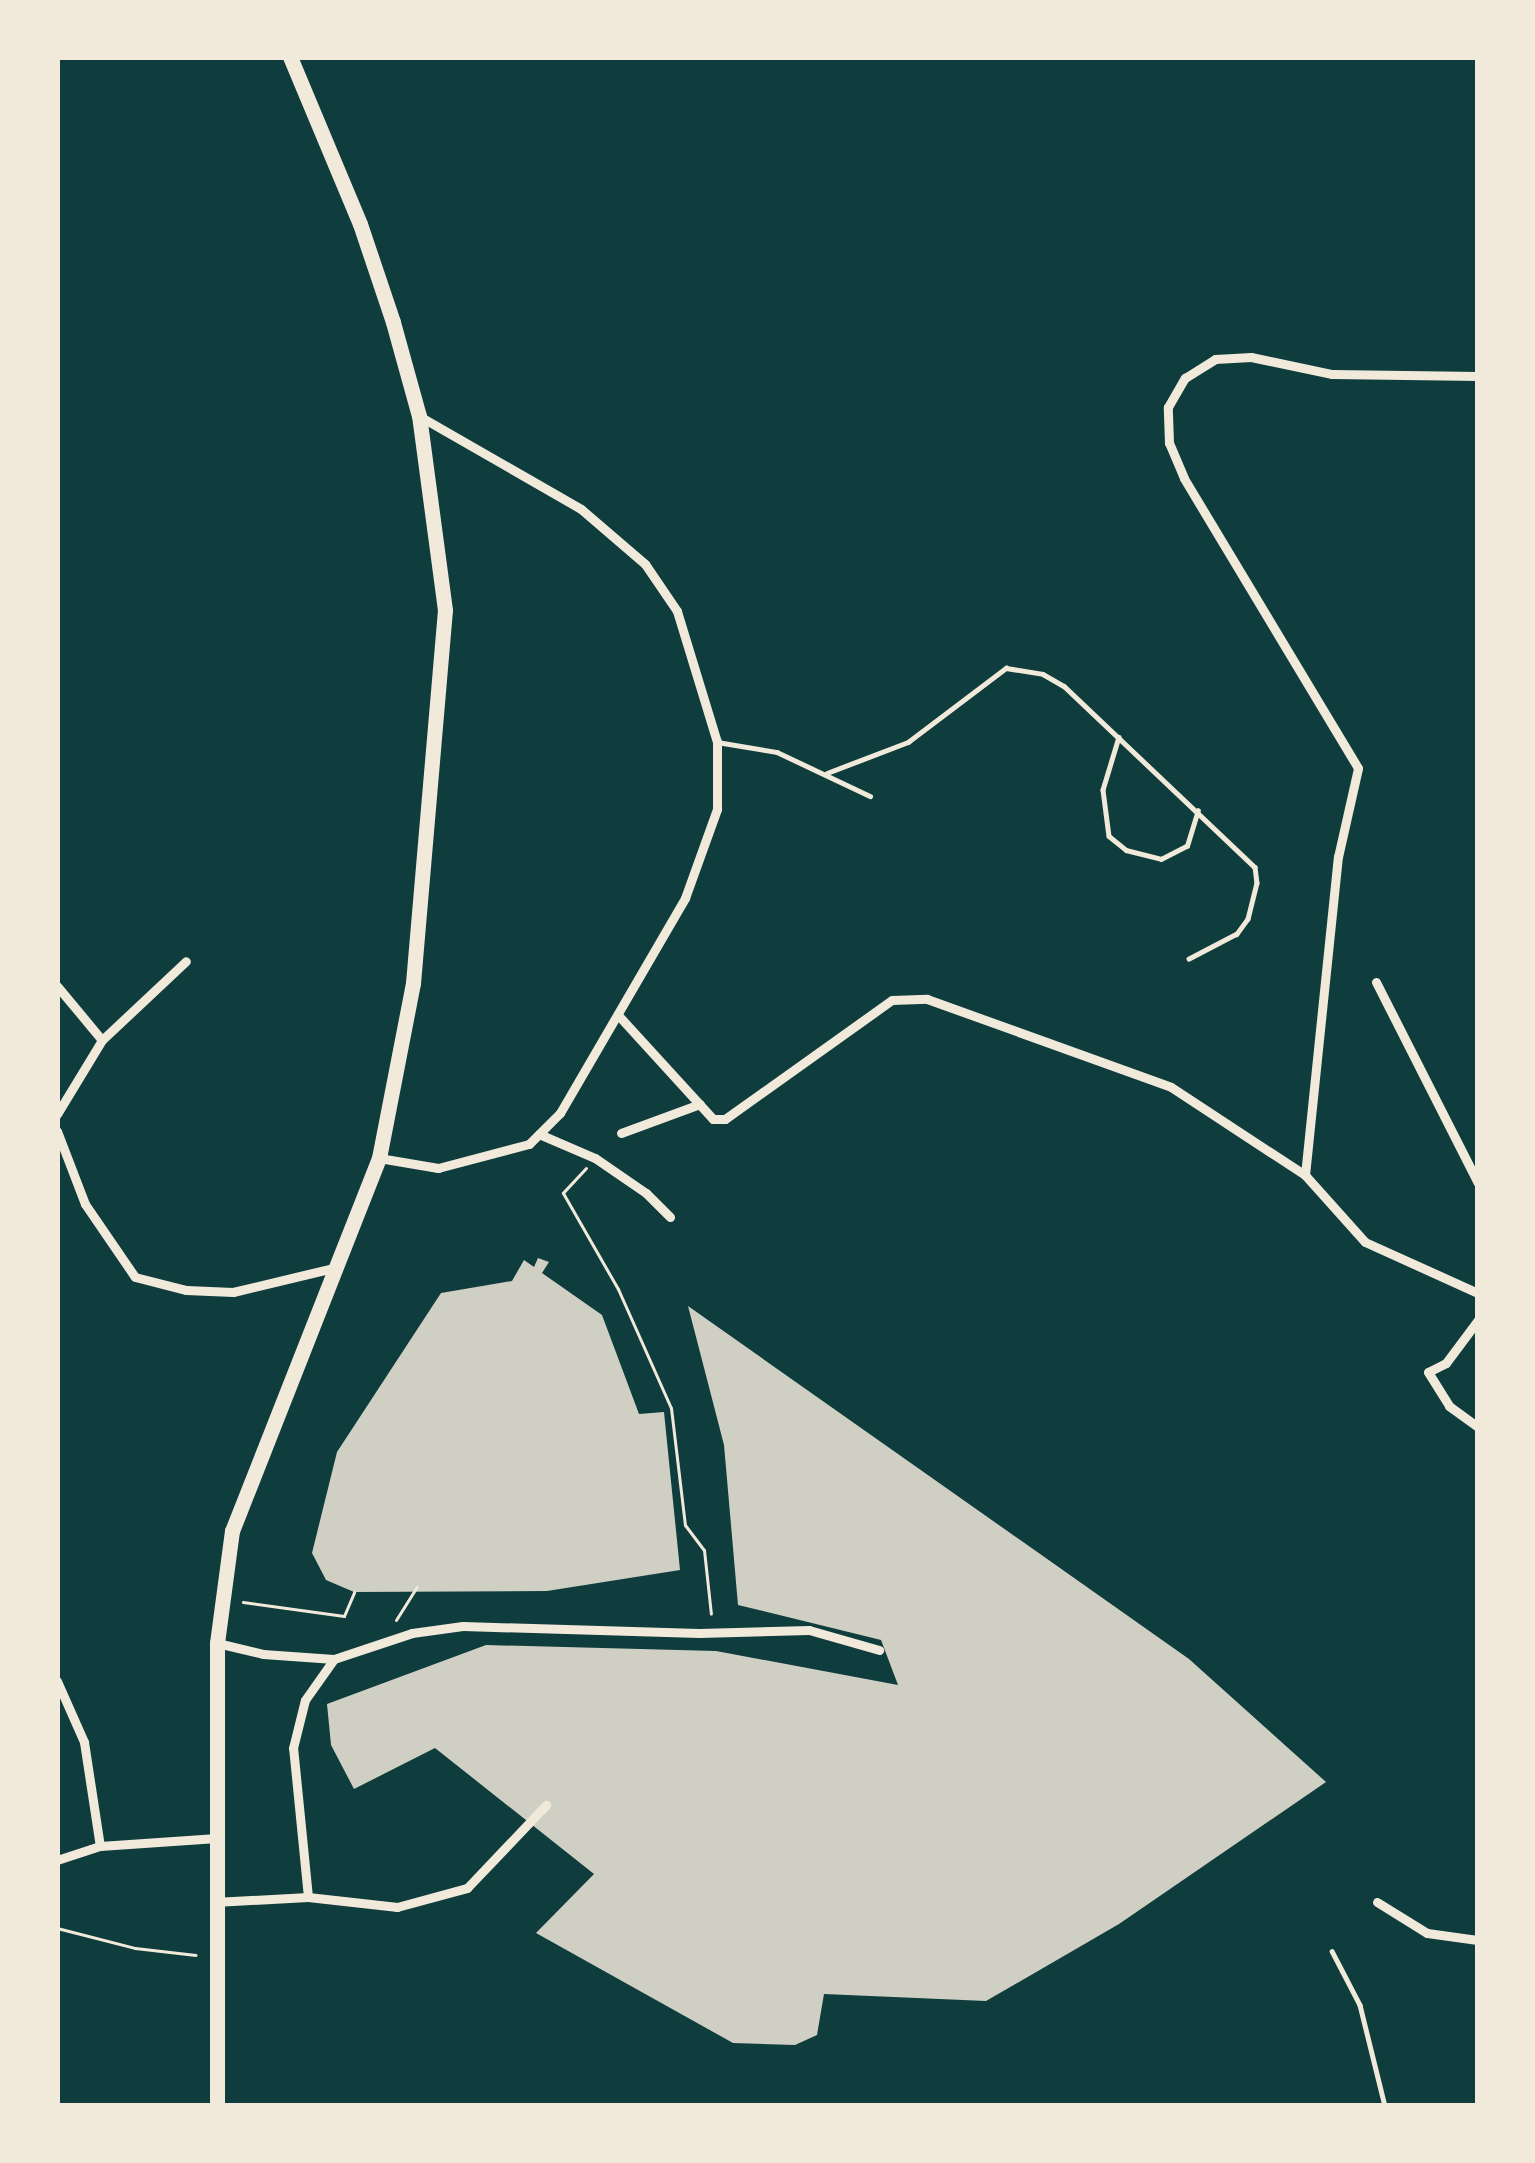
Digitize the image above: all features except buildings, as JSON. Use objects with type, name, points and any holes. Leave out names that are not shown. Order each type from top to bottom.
[{"type":"main road","points":[[218,2106],[214,1903],[218,1643],[232,1531],[380,1157],[412,983],[445,610],[419,416],[360,224],[290,57]]},
{"type":"street","points":[[1305,1175],[1338,857],[1358,768],[1184,478],[1169,443],[1168,407],[1185,378],[1215,359],[1251,357],[1332,374],[1478,376]]},
{"type":"street","points":[[380,1157],[437,1168],[529,1144],[560,1113],[685,898],[716,809],[717,742],[676,611],[645,564],[581,509],[419,416]]},
{"type":"street","points":[[57,1114],[102,1040],[186,962]]},
{"type":"street","points":[[1376,982],[1478,1184]]},
{"type":"street","points":[[57,986],[102,1040]]},
{"type":"street","points":[[618,1015],[713,1119],[735,1114],[878,1010],[910,997],[1171,1087],[1305,1175],[1365,1242],[1478,1293]]},
{"type":"street","points":[[621,1132],[700,1104]]},
{"type":"street","points":[[57,1131],[85,1204],[135,1277],[186,1290],[233,1292],[339,1267]]},
{"type":"street","points":[[539,1134],[595,1158],[646,1193],[670,1217]]},
{"type":"street","points":[[1478,1320],[1446,1363],[1428,1372],[1449,1406],[1478,1427]]},
{"type":"street","points":[[218,1643],[263,1654],[334,1659],[412,1633],[463,1626],[712,1634],[809,1630],[879,1650]]},
{"type":"street","points":[[308,1897],[293,1748],[305,1700],[334,1659]]},
{"type":"street","points":[[57,1681],[84,1742],[100,1846]]},
{"type":"street","points":[[214,1903],[308,1897],[397,1907],[466,1888],[546,1805]]},
{"type":"street","points":[[57,1860],[100,1846],[218,1838]]},
{"type":"street","points":[[1377,1902],[1426,1933],[1478,1940]]},
{"type":"lane","points":[[827,773],[908,742],[1006,668],[1043,674],[1064,686],[1247,856],[1257,883],[1248,919],[1237,934],[1189,959]]},
{"type":"lane","points":[[1119,737],[1103,790],[1109,836],[1126,850],[1160,859],[1187,846],[1198,811]]},
{"type":"lane","points":[[717,742],[777,752],[870,796]]},
{"type":"lane","points":[[1332,1951],[1360,2005],[1385,2106]]},
{"type":"path","points":[[595,1158],[563,1193],[618,1289],[671,1408],[685,1525],[704,1550],[712,1634]]},
{"type":"path","points":[[223,1600],[344,1616],[354,1592]]},
{"type":"path","points":[[57,1928],[135,1948],[215,1958]]}]
